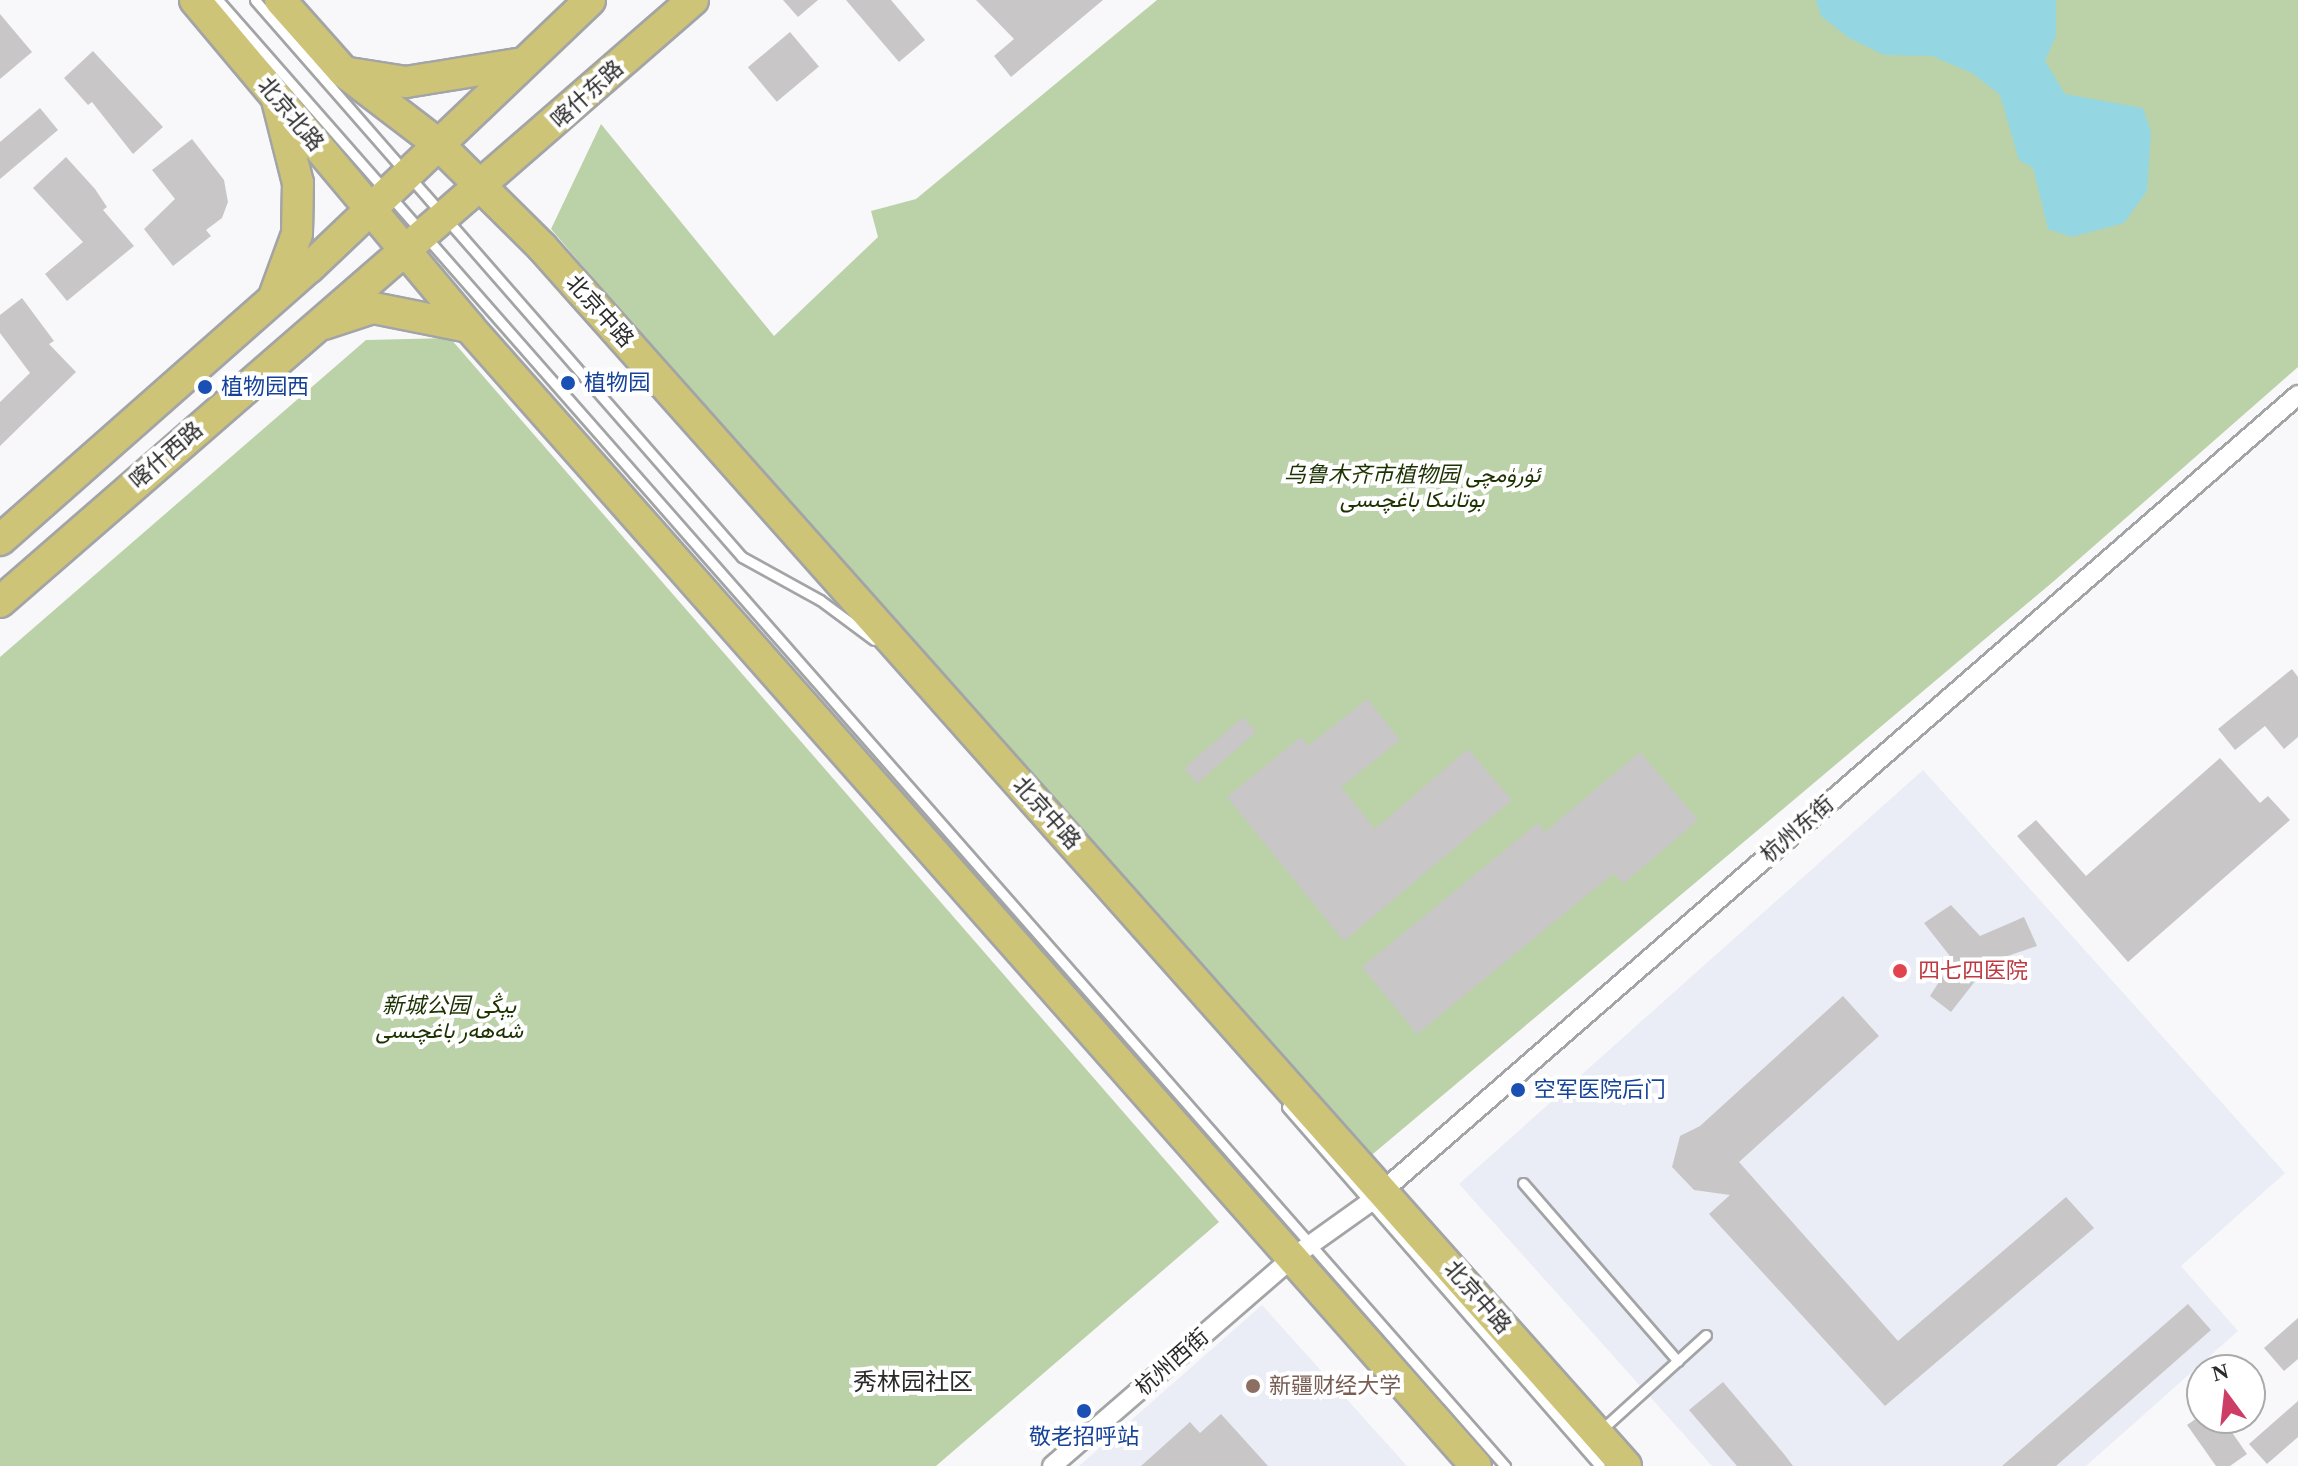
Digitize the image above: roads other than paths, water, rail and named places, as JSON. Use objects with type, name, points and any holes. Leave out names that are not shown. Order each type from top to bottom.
[{"type":"main road","name":"北京北路","points":[[195,0],[275,95],[396,214]]},
{"type":"main road","points":[[280,0],[344,72],[437,143],[469,175]]},
{"type":"main road","points":[[437,143],[517,64],[590,0]]},
{"type":"main road","name":"喀什东路","points":[[469,175],[542,134],[693,0]]},
{"type":"main road","points":[[344,72],[406,82],[517,64]]},
{"type":"main road","points":[[274,299],[297,234],[298,183],[275,95]]},
{"type":"main road","name":"喀什西路","points":[[0,602],[311,328],[396,214],[437,143]]},
{"type":"main road","name":"喀什西路","points":[[0,540],[274,299],[396,214],[443,213],[469,175]]},
{"type":"main road","name":"北京中路","points":[[469,175],[542,247],[1376,1195],[1626,1466]]},
{"type":"main road","points":[[396,214],[469,327],[1303,1252],[1476,1466]]},
{"type":"main road","points":[[311,328],[373,308],[469,327]]},
{"type":"street","name":"杭州东街","points":[[1303,1252],[1376,1195],[2298,395]]},
{"type":"street","name":"杭州西街","points":[[1052,1466],[1303,1252]]},
{"type":"lane","points":[[218,0],[396,214],[1303,1252],[1505,1466]]},
{"type":"lane","points":[[255,0],[396,214]]},
{"type":"lane","points":[[396,214],[443,213],[742,557],[820,600],[879,644],[1129,927]]},
{"type":"lane","points":[[1276,1094],[1376,1195],[1600,1466]]},
{"type":"lane","points":[[1523,1183],[1678,1361]]},
{"type":"lane","points":[[1598,1434],[1706,1335]]},
{"type":"water","points":[[1816,0],[2056,0],[2056,36],[2045,61],[2065,94],[2143,108],[2151,132],[2147,191],[2124,223],[2072,237],[2048,229],[2033,168],[2019,160],[2000,95],[1972,73],[1932,56],[1884,55],[1849,38],[1821,16]]},
{"type":"place","name":"植物园","points":[[568,383]]},
{"type":"place","name":"植物园西","points":[[205,387]]},
{"type":"place","name":"四七四医院","points":[[1900,971]]},
{"type":"place","name":"空军医院后门","points":[[1518,1090]]},
{"type":"place","name":"新疆财经大学","points":[[1253,1386]]},
{"type":"place","name":"敬老招呼站","points":[[1084,1411]]},
{"type":"district","name":"秀林园社区","points":[[913,1383]]},
{"type":"park label","name":"乌鲁木齐市植物园 ئۈرۈمچى بوتانىكا باغچىسى","points":[[1412,486]]},
{"type":"park label","name":"新城公园 يېڭى شەھەر باغچىسى","points":[[449,1018]]}]
